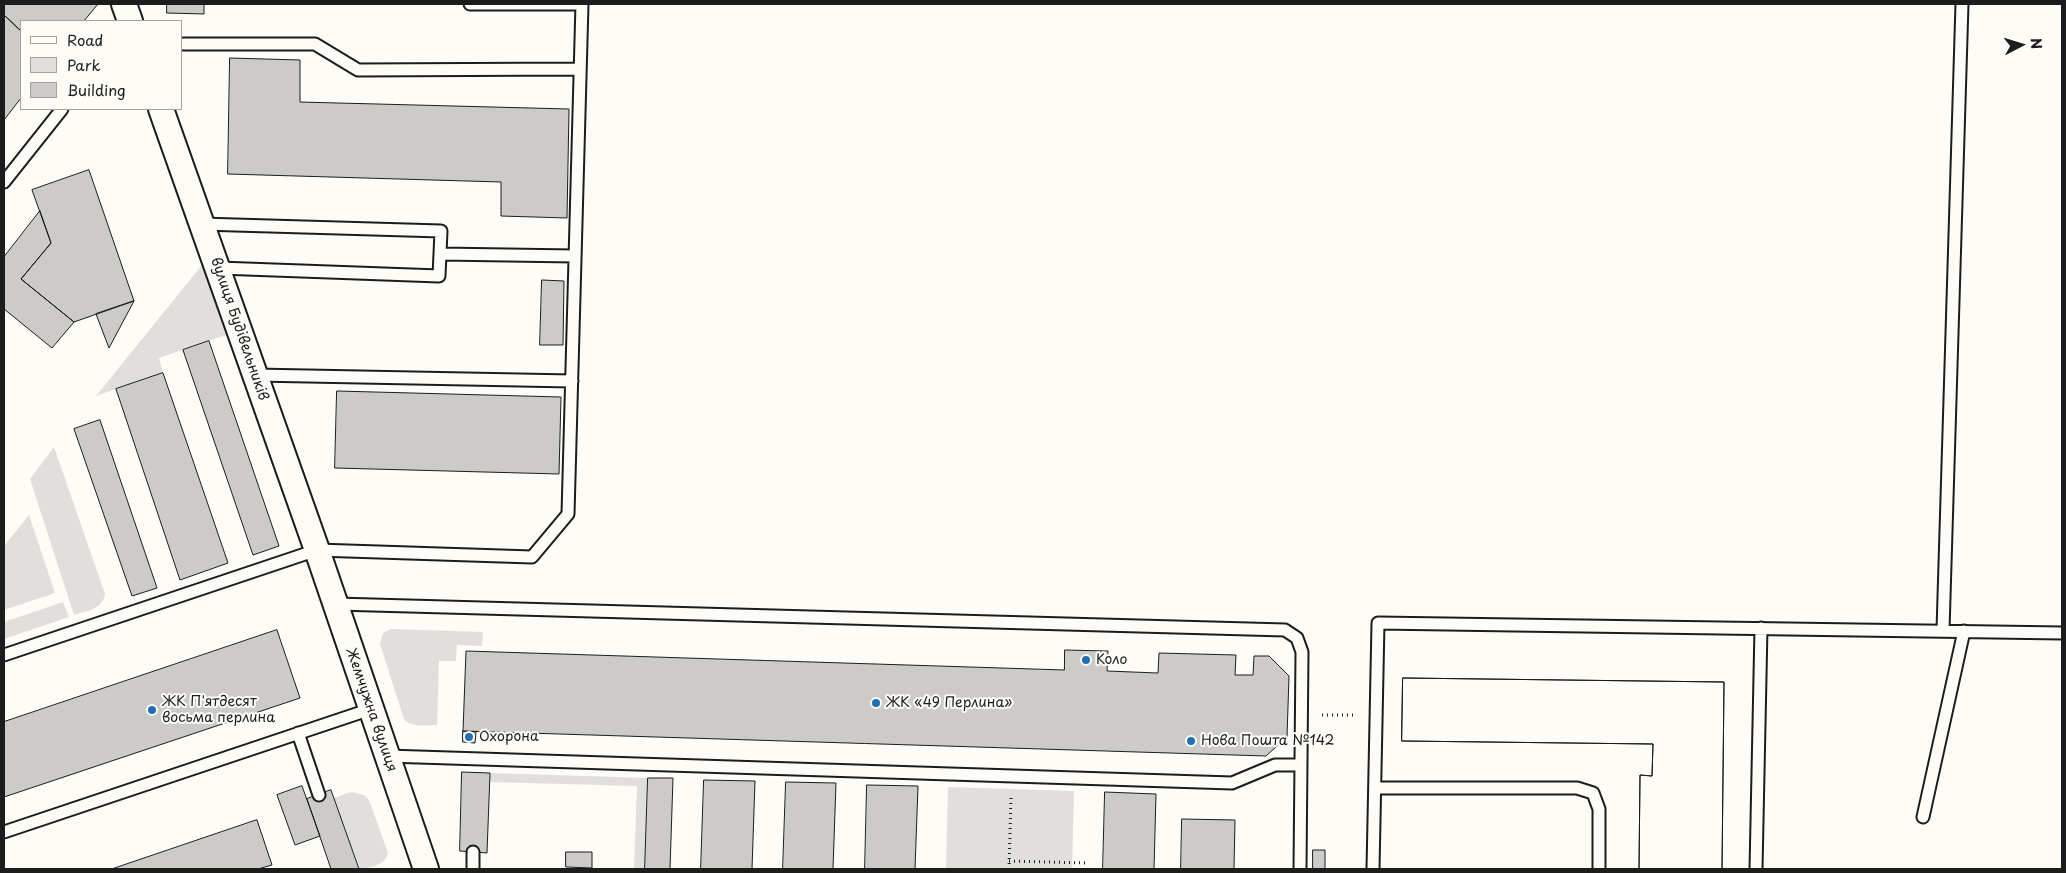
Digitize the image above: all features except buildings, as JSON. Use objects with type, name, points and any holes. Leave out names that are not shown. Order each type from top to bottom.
[{"type":"street","points":[[124,4],[130,20]]},
{"type":"street","name":"вулиця Будівельників","points":[[161,110],[219,268],[317,550]]},
{"type":"street","name":"Жемчужна вулиця","points":[[317,550],[426,869]]},
{"type":"lane","points":[[4,655],[317,550],[532,557],[568,514],[582,4],[470,4]]},
{"type":"lane","points":[[1943,630],[1962,4]]},
{"type":"lane","points":[[182,44],[315,44],[358,70],[580,69]]},
{"type":"lane","points":[[4,182],[61,110]]},
{"type":"lane","points":[[202,224],[441,231],[439,276],[219,268]]},
{"type":"lane","points":[[440,254],[575,256]]},
{"type":"lane","points":[[255,375],[572,381]]},
{"type":"lane","points":[[336,604],[1285,630],[1297,638],[1301,645],[1300,869]]},
{"type":"lane","points":[[1374,869],[1378,623],[2062,633]]},
{"type":"lane","points":[[1756,869],[1761,628]]},
{"type":"lane","points":[[1924,817],[1964,631]]},
{"type":"lane","points":[[4,832],[371,709]]},
{"type":"lane","points":[[298,733],[319,795]]},
{"type":"lane","points":[[387,756],[1232,783],[1275,765],[1301,766]]},
{"type":"lane","points":[[1375,788],[1577,788],[1594,793],[1600,809],[1599,869]]},
{"type":"lane","points":[[473,852],[473,869]]},
{"type":"path","points":[[1302,714],[1376,715]]},
{"type":"path","points":[[1009,869],[1012,776]]},
{"type":"path","points":[[1009,861],[1088,863]]},
{"type":"green space","points":[[202,265],[226,335],[159,358],[163,373],[96,396]]},
{"type":"green space","points":[[54,447],[105,594],[104,599],[97,606],[89,611],[74,615],[30,479]]},
{"type":"green space","points":[[29,515],[55,593],[4,610],[4,546]]},
{"type":"green space","points":[[63,602],[69,617],[4,639],[4,622]]},
{"type":"green space","points":[[391,629],[483,632],[482,646],[457,645],[456,661],[439,661],[437,725],[415,725],[404,719],[380,644],[383,633]]},
{"type":"green space","points":[[490,773],[648,778],[645,869],[634,869],[637,786],[490,782]]},
{"type":"green space","points":[[948,787],[1074,791],[1072,869],[946,869]]},
{"type":"green space","points":[[351,792],[364,795],[369,800],[388,853],[381,863],[368,868],[359,869],[334,798]]},
{"type":"place","name":"Коло","points":[[1086,660]]},
{"type":"place","name":"ЖК «49 Перлина»","points":[[876,703]]},
{"type":"place","name":"ЖК П'ятдесят восьма перлина","points":[[152,710]]},
{"type":"place","name":"Охорона","points":[[469,737]]},
{"type":"place","name":"Нова Пошта №142","points":[[1191,741]]}]
